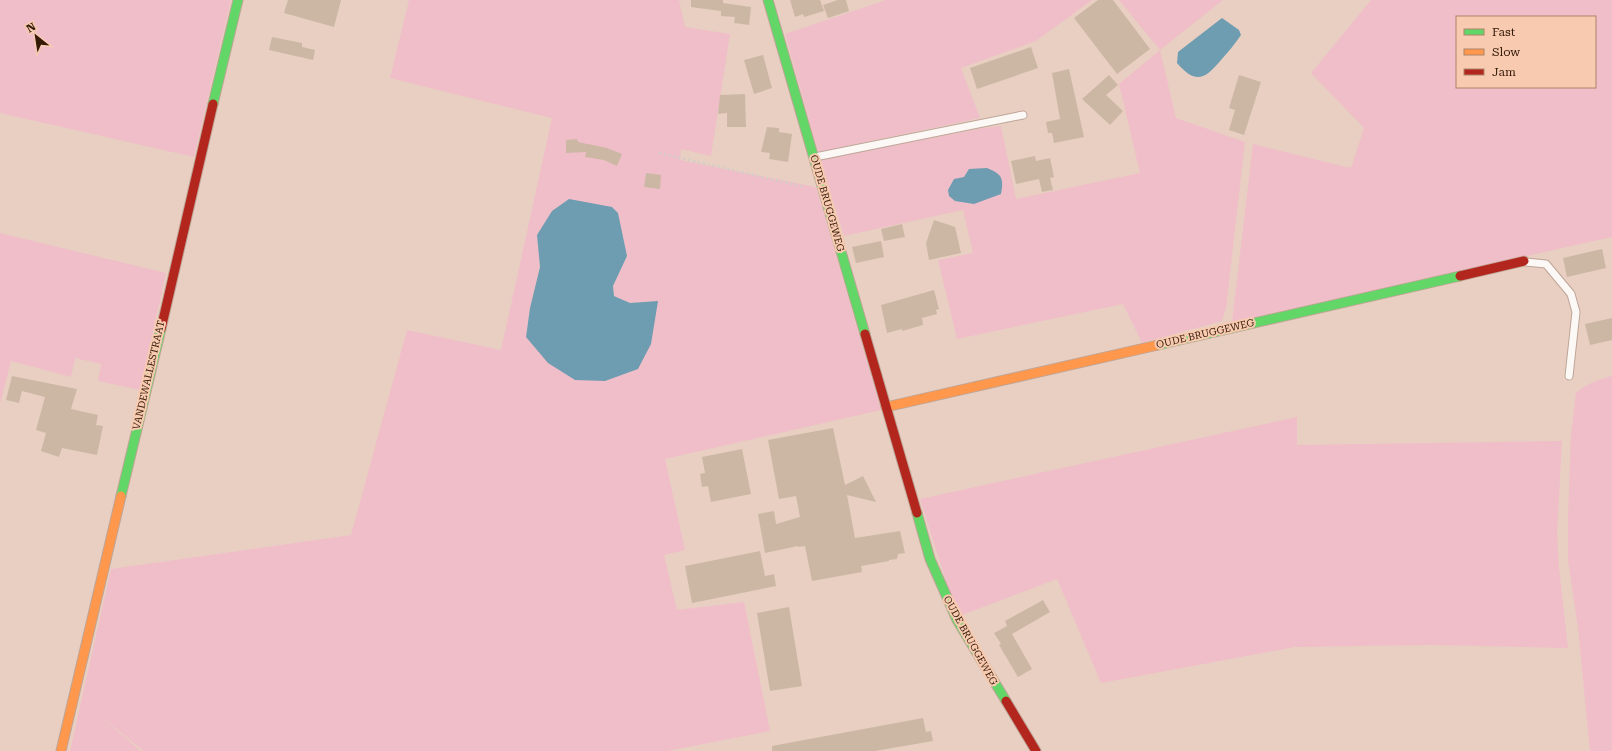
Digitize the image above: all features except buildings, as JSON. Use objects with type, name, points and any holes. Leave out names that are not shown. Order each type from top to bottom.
[{"type":"street","name":"VANDEWALLESTRAAT","points":[[60,751],[238,0]]},
{"type":"street","name":"OUDE BRUGGEWEG","points":[[768,0],[825,192],[930,559],[957,620],[1036,751]]},
{"type":"street","name":"OUDE BRUGGEWEG","points":[[886,407],[1524,261]]},
{"type":"lane","points":[[814,157],[1023,115]]},
{"type":"lane","points":[[1524,261],[1546,264],[1571,294],[1576,312],[1569,376]]},
{"type":"path","points":[[659,153],[825,192]]},
{"type":"shaded area","points":[[0,0],[231,0],[194,157],[0,113]]},
{"type":"shaded area","points":[[409,0],[679,0],[685,27],[730,34],[711,156],[681,149],[680,160],[816,187],[881,410],[665,459],[685,550],[664,555],[677,610],[744,602],[770,731],[667,751],[144,751],[99,715],[141,751],[70,751],[111,569],[351,535],[407,330],[501,350],[552,118],[390,78]],"holes":[[[537,235],[627,256],[613,286],[614,296],[630,303],[658,301],[526,337],[530,308],[540,266]]]},
{"type":"shaded area","points":[[886,0],[1092,0],[1036,41],[961,68],[980,118],[818,152],[785,34]]},
{"type":"shaded area","points":[[1119,0],[1223,0],[1160,50]]},
{"type":"shaded area","points":[[1371,0],[1612,0],[1612,237],[1232,322],[1253,144],[1351,168],[1364,128],[1311,73]]},
{"type":"shaded area","points":[[1160,50],[1176,118],[1245,142],[1226,308],[1222,321],[1142,343],[1123,304],[957,339],[938,260],[973,253],[963,210],[844,236],[820,160],[983,128],[1001,126],[1016,199],[1140,173],[1119,84]]},
{"type":"shaded area","points":[[0,233],[166,273],[140,390],[98,381],[101,364],[75,358],[71,377],[11,361],[0,404]]},
{"type":"shaded area","points":[[1612,376],[1612,751],[1590,751],[1578,628],[1568,560],[1571,434],[1576,393],[1588,384]]},
{"type":"shaded area","points":[[1297,417],[1297,445],[1562,441],[1557,535],[1568,648],[1431,645],[1295,647],[1101,683],[1057,579],[962,615],[948,587],[920,499]]},
{"type":"water","points":[[1222,18],[1239,30],[1241,35],[1210,72],[1200,77],[1195,77],[1184,70],[1177,63],[1178,52]]},
{"type":"water","points":[[987,168],[996,172],[1001,177],[1001,194],[974,204],[955,201],[949,196],[948,190],[954,179],[964,177],[969,169]]},
{"type":"water","points":[[569,199],[612,207],[618,213],[627,256],[613,286],[614,296],[630,303],[658,301],[651,344],[638,369],[605,381],[575,380],[548,363],[526,337],[530,308],[540,267],[537,235],[552,211]]},
{"type":"traffic: fast","points":[[213,104],[238,0]]},
{"type":"traffic: fast","points":[[768,0],[865,334]]},
{"type":"traffic: fast","points":[[1158,345],[1460,276]]},
{"type":"traffic: fast","points":[[121,496],[161,329]]},
{"type":"traffic: fast","points":[[917,513],[930,559],[957,620],[1006,701]]},
{"type":"traffic: slow","points":[[886,407],[1158,345]]},
{"type":"traffic: slow","points":[[61,751],[121,496]]},
{"type":"traffic: jam","points":[[161,329],[213,104]]},
{"type":"traffic: jam","points":[[1460,276],[1524,261]]},
{"type":"traffic: jam","points":[[865,334],[917,513]]},
{"type":"traffic: jam","points":[[1006,701],[1036,751]]}]
